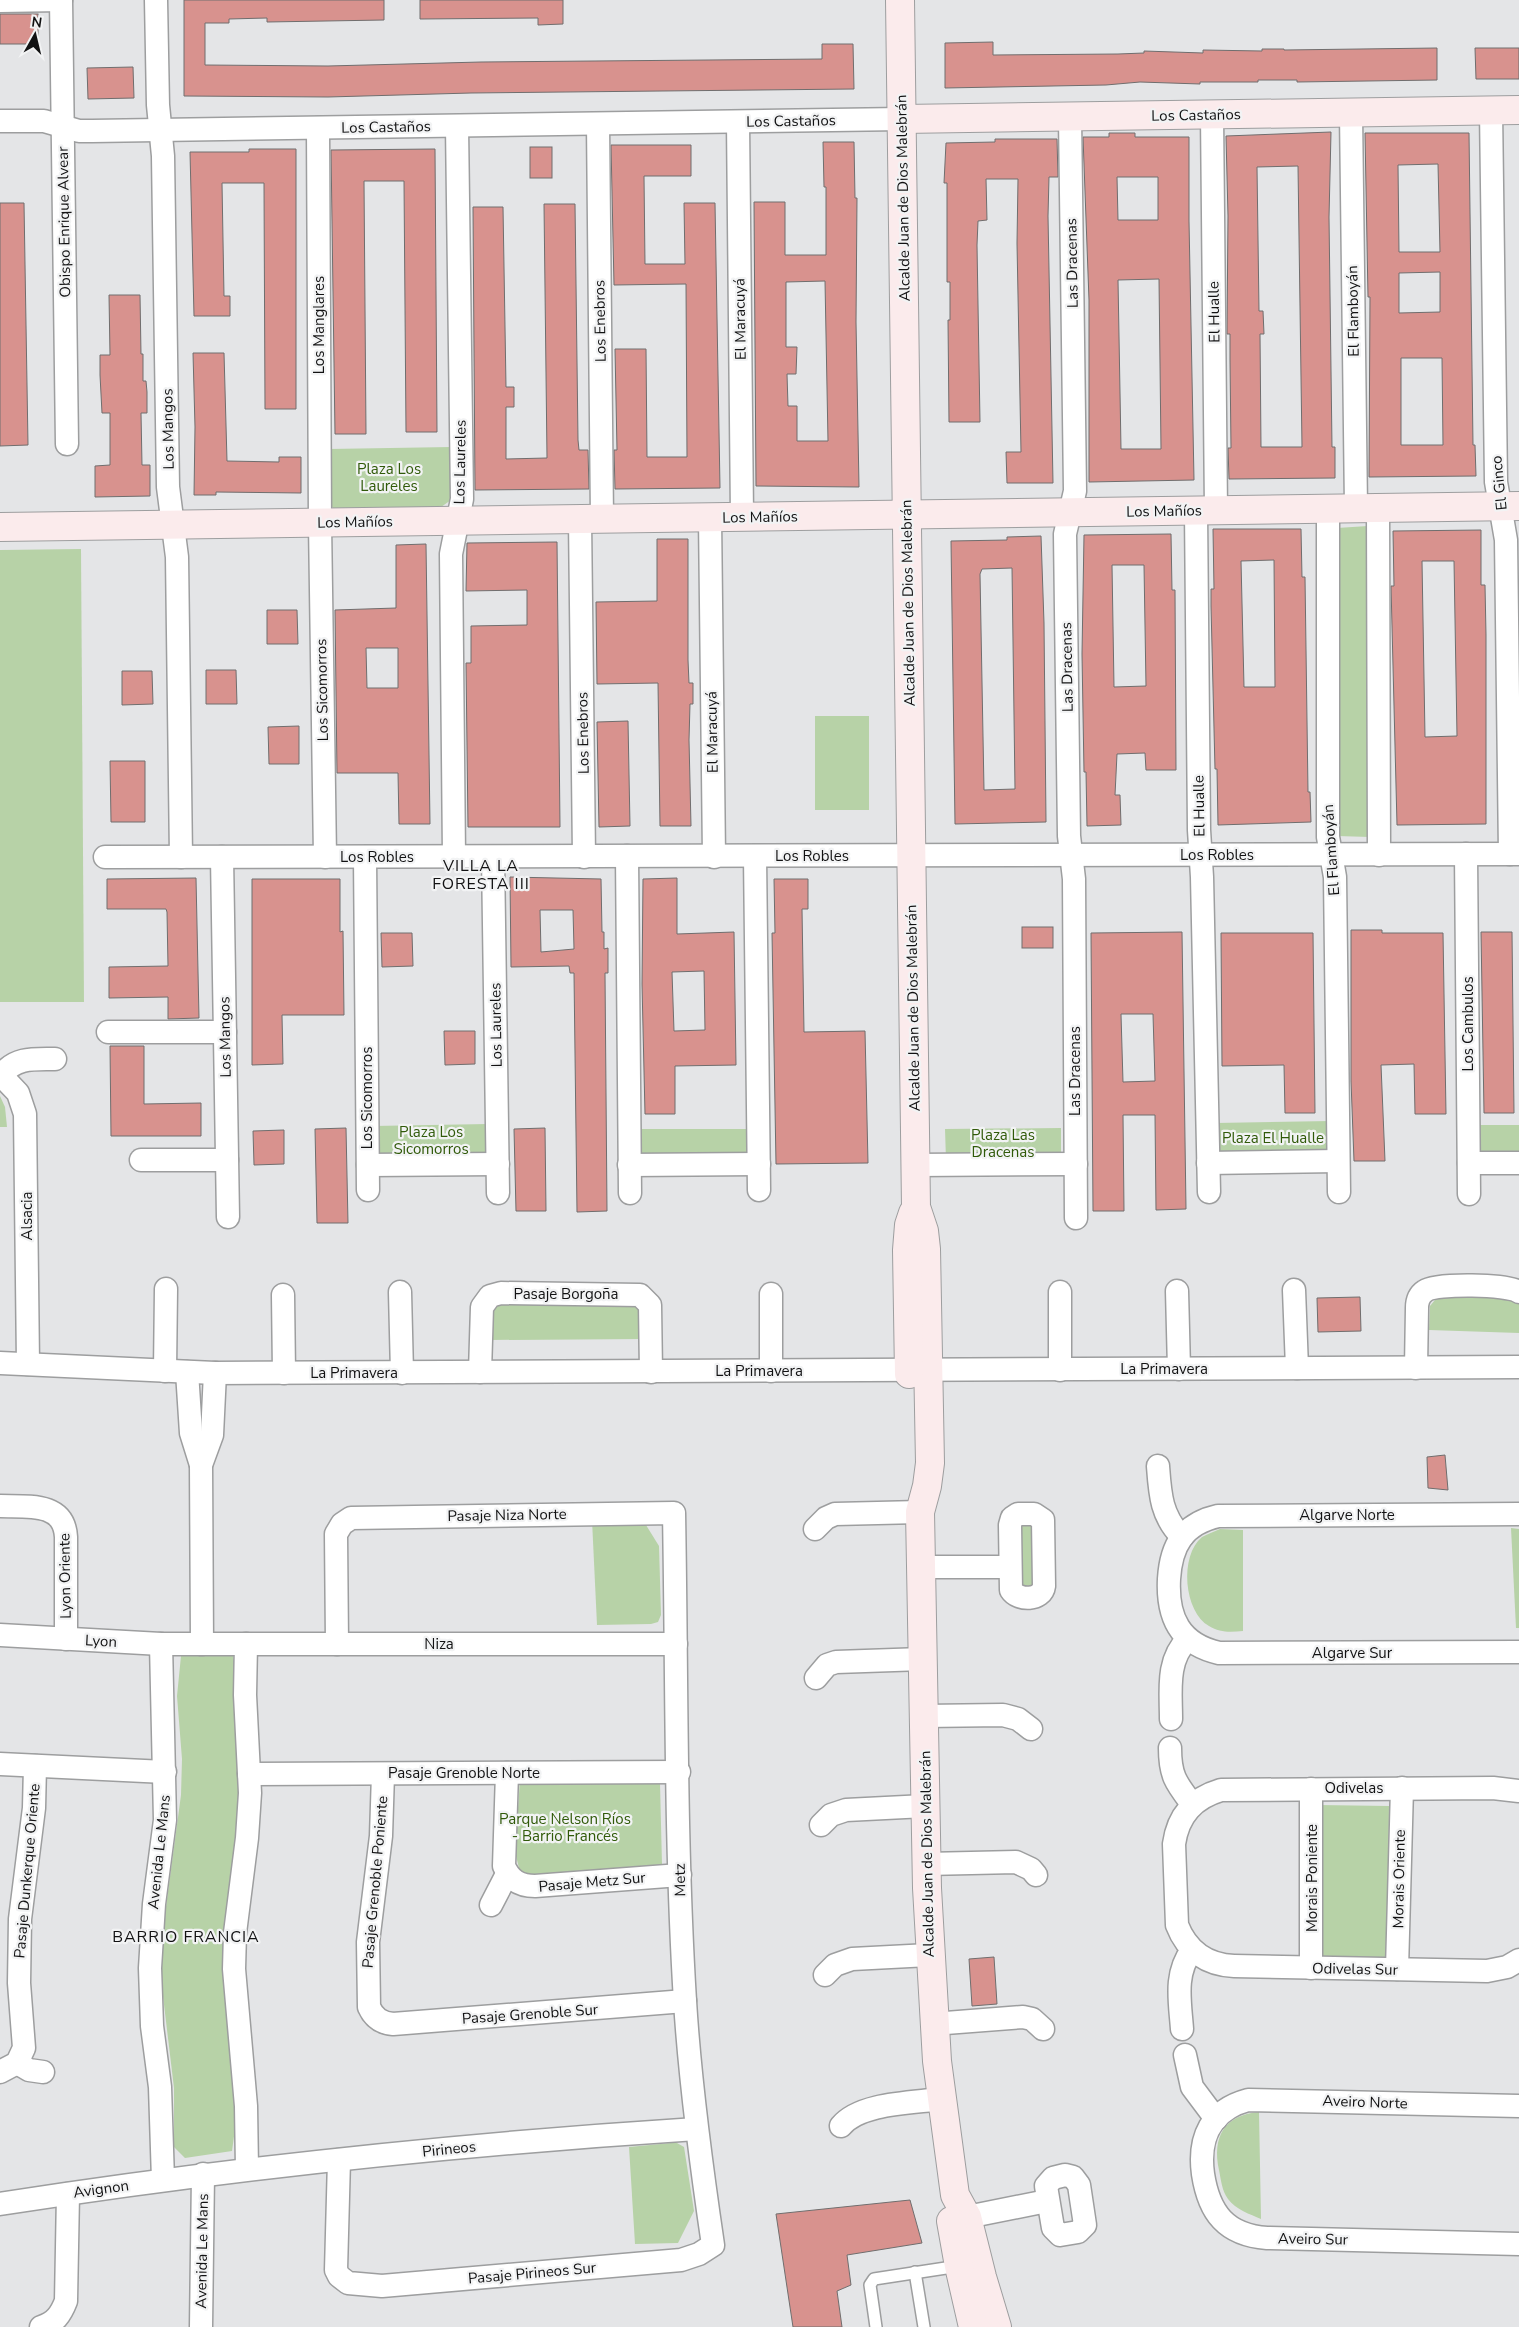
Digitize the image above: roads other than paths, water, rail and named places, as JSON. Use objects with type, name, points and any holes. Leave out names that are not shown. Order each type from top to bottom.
[{"type":"street","points":[[0,1],[62,0]]},
{"type":"street","name":"Obispo Enrique Alvear","points":[[62,0],[67,444]]},
{"type":"street","name":"Los Mangos","points":[[156,0],[158,105],[163,156],[168,487],[177,557],[181,857]]},
{"type":"street","name":"Alcalde Juan de Dios Malebrán","points":[[900,0],[916,1207],[907,1237],[918,1371],[911,1478],[920,1512],[929,1955],[933,2024],[941,2099],[961,2206],[997,2327]]},
{"type":"street","name":"El Ginco","points":[[1491,110],[1496,482],[1510,506],[1506,540],[1514,854]]},
{"type":"street","name":"Los Castaños","points":[[0,121],[44,121],[79,131],[1519,110]]},
{"type":"street","name":"El Flamboyán","points":[[1351,113],[1379,855]]},
{"type":"street","name":"El Hualle","points":[[1209,1192],[1201,855],[1198,830],[1206,510],[1212,115]]},
{"type":"street","name":"Las Dracenas","points":[[1070,117],[1075,491],[1065,544],[1069,836],[1074,879],[1076,1218]]},
{"type":"street","name":"El Maracuyá","points":[[738,122],[742,517]]},
{"type":"street","name":"Los Enebros","points":[[584,857],[598,124]]},
{"type":"street","name":"Los Laureles","points":[[454,856],[451,554],[462,499],[457,126]]},
{"type":"street","name":"Los Manglares","points":[[318,128],[320,523]]},
{"type":"street","name":"Los Mañíos","points":[[0,527],[1510,506]]},
{"type":"street","name":"El Flamboyán","points":[[1328,509],[1328,837],[1335,877],[1339,1192]]},
{"type":"street","name":"El Maracuyá","points":[[710,518],[714,857]]},
{"type":"street","name":"Los Sicomorros","points":[[320,523],[324,857]]},
{"type":"street","name":"Los Cambulos","points":[[1466,854],[1469,1194]]},
{"type":"street","name":"Los Robles","points":[[105,857],[1514,854]]},
{"type":"street","name":"Los Laureles","points":[[493,856],[498,1193]]},
{"type":"street","points":[[627,856],[630,1193]]},
{"type":"street","points":[[755,856],[760,1190]]},
{"type":"street","name":"Los Mangos","points":[[222,857],[228,1217]]},
{"type":"street","name":"Los Sicomorros","points":[[365,857],[368,1190]]},
{"type":"street","points":[[108,1032],[225,1032]]},
{"type":"street","name":"Alsacia","points":[[28,1364],[26,1114],[18,1093],[1,1075],[6,1069],[19,1061],[55,1059]]},
{"type":"street","points":[[141,1160],[227,1160]]},
{"type":"street","points":[[1208,1163],[1338,1161]]},
{"type":"street","points":[[1469,1163],[1519,1163]]},
{"type":"street","points":[[368,1165],[498,1164]]},
{"type":"street","points":[[629,1165],[759,1164]]},
{"type":"street","points":[[915,1165],[1076,1164]]},
{"type":"street","points":[[1416,1368],[1416,1308],[1418,1301],[1426,1290],[1437,1287],[1507,1287],[1519,1292]]},
{"type":"street","points":[[166,1289],[176,1372],[201,1465],[202,1644]]},
{"type":"street","points":[[1294,1290],[1297,1368]]},
{"type":"street","points":[[1177,1291],[1180,1369]]},
{"type":"street","points":[[400,1292],[402,1373]]},
{"type":"street","points":[[1060,1292],[1060,1370]]},
{"type":"street","points":[[283,1294],[284,1373]]},
{"type":"street","name":"Pasaje Borgoña","points":[[480,1372],[482,1307],[490,1296],[501,1294],[640,1295],[650,1305],[651,1372]]},
{"type":"street","points":[[771,1294],[771,1371]]},
{"type":"street","name":"La Primavera","points":[[0,1362],[215,1373],[1519,1367]]},
{"type":"street","points":[[201,1465],[212,1435],[215,1373]]},
{"type":"street","points":[[1158,1466],[1160,1495],[1164,1514],[1182,1537]]},
{"type":"street","name":"Lyon Oriente","points":[[0,1506],[42,1508],[59,1516],[66,1529],[66,1639]]},
{"type":"street","points":[[815,1529],[826,1518],[835,1514],[920,1512]]},
{"type":"street","name":"Pasaje Niza Norte","points":[[337,1644],[336,1534],[342,1524],[351,1518],[674,1513]]},
{"type":"street","name":"Metz","points":[[674,1513],[680,1874],[685,2002],[696,2129],[713,2245]]},
{"type":"street","name":"Algarve Norte","points":[[1188,1639],[1176,1624],[1171,1612],[1171,1558],[1182,1537],[1202,1521],[1223,1516],[1519,1514]]},
{"type":"street","points":[[921,1567],[1010,1567]]},
{"type":"street","name":"Lyon","points":[[0,1635],[161,1644],[202,1644]]},
{"type":"street","points":[[1171,1719],[1173,1662],[1181,1645],[1188,1639]]},
{"type":"street","name":"Algarve Sur","points":[[1188,1639],[1208,1650],[1231,1654],[1519,1652]]},
{"type":"street","name":"Avenida Le Mans","points":[[161,1644],[165,1820],[154,1904],[150,1968],[152,2026],[160,2087],[163,2180]]},
{"type":"street","name":"Niza","points":[[202,1644],[676,1644]]},
{"type":"street","points":[[246,1644],[245,1695],[249,1774],[247,1838],[237,1906],[234,1969],[244,2083],[247,2169]]},
{"type":"street","points":[[816,1678],[828,1665],[836,1662],[923,1659]]},
{"type":"street","points":[[924,1716],[1002,1715],[1018,1718],[1030,1729]]},
{"type":"street","points":[[1170,1748],[1170,1764],[1173,1777],[1192,1804],[1180,1822],[1174,1844],[1177,1925],[1192,1950],[1182,1966],[1179,1978],[1182,2029]]},
{"type":"street","points":[[0,1764],[165,1772]]},
{"type":"street","name":"Pasaje Dunkerque Oriente","points":[[8,2068],[24,2048],[19,1975],[20,1919],[34,1808],[36,1766]]},
{"type":"street","name":"Pasaje Grenoble Norte","points":[[249,1774],[678,1772]]},
{"type":"street","points":[[491,1905],[507,1874],[503,1857],[507,1773]]},
{"type":"street","name":"Pasaje Grenoble Poniente","points":[[376,2018],[368,2001],[368,1942],[380,1843],[383,1774]]},
{"type":"street","name":"Odivelas","points":[[1192,1804],[1209,1794],[1221,1790],[1402,1788],[1493,1788],[1519,1790]]},
{"type":"street","name":"Morais Oriente","points":[[1397,1969],[1402,1788]]},
{"type":"street","name":"Morais Poniente","points":[[1311,1968],[1312,1789]]},
{"type":"street","points":[[820,1825],[831,1815],[846,1810],[925,1806]]},
{"type":"street","points":[[926,1864],[1016,1862],[1031,1869],[1036,1875]]},
{"type":"street","name":"Pasaje Metz Sur","points":[[507,1874],[519,1884],[535,1886],[680,1874]]},
{"type":"street","name":"Odivelas Sur","points":[[1192,1950],[1207,1960],[1225,1966],[1487,1971],[1507,1967],[1519,1960]]},
{"type":"street","points":[[825,1975],[835,1965],[852,1959],[929,1955]]},
{"type":"street","name":"Pasaje Grenoble Sur","points":[[376,2018],[393,2024],[685,2002]]},
{"type":"street","points":[[933,2024],[1023,2017],[1032,2019],[1043,2028]]},
{"type":"street","points":[[1186,2056],[1192,2087],[1216,2118]]},
{"type":"street","points":[[8,2068],[43,2072]]},
{"type":"street","points":[[841,2126],[851,2116],[865,2110],[941,2099]]},
{"type":"street","name":"Aveiro Norte","points":[[1216,2118],[1230,2107],[1258,2099],[1519,2106]]},
{"type":"street","name":"Aveiro Sur","points":[[1216,2118],[1208,2129],[1201,2152],[1207,2196],[1217,2215],[1227,2225],[1240,2232],[1267,2238],[1519,2244]]},
{"type":"street","name":"Pirineos","points":[[203,2174],[507,2143],[696,2129]]},
{"type":"street","name":"Pasaje Pirineos Sur","points":[[339,2160],[335,2263],[339,2276],[348,2283],[363,2286],[382,2286],[681,2260],[699,2254],[713,2245]]},
{"type":"street","name":"Avenida Le Mans","points":[[200,2327],[203,2174]]},
{"type":"street","name":"Avignon","points":[[0,2204],[203,2174]]},
{"type":"street","points":[[50,2322],[66,2301],[68,2194]]},
{"type":"street","points":[[961,2206],[1047,2201]]},
{"type":"street","name":"Alcalde Juan de Dios Malebrán","points":[[961,2206],[951,2220],[958,2266],[973,2327]]},
{"type":"lane","points":[[876,2327],[871,2282],[878,2277],[958,2266]]},
{"type":"lane","points":[[915,2272],[924,2327]]},
{"type":"district","name":"VILLA LA FORESTA III","points":[[481,874]]},
{"type":"district","name":"BARRIO FRANCIA","points":[[186,1936]]},
{"type":"park label","name":"Plaza Los Laureles","points":[[389,478]]},
{"type":"park label","name":"Plaza El Hualle","points":[[1273,1138]]},
{"type":"park label","name":"Plaza Los Sicomorros","points":[[431,1140]]},
{"type":"park label","name":"Plaza Las Dracenas","points":[[1003,1144]]},
{"type":"park label","name":"Parque Nelson Ríos - Barrio Francés","points":[[565,1828]]}]
